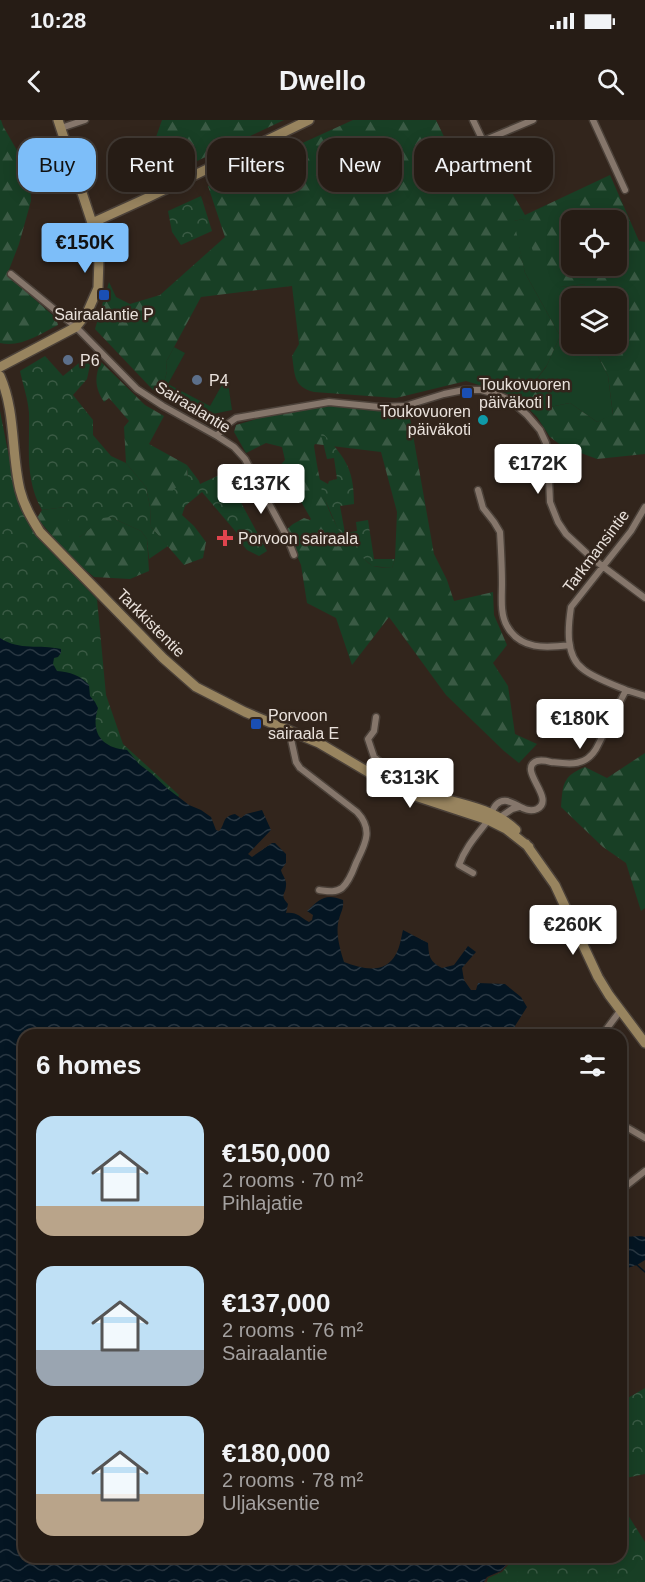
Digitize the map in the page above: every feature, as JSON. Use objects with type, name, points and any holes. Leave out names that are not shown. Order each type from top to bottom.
[{"type":"street","points":[[0,367],[76,327],[87,313],[98,288],[99,258],[92,223],[59,124],[85,120]]},
{"type":"street","points":[[92,223],[309,120]]},
{"type":"street","points":[[473,120],[483,141],[533,120]]},
{"type":"street","points":[[593,120],[625,190]]},
{"type":"street","name":"Sairaalantie","points":[[11,274],[76,327],[137,389],[234,447],[245,459],[287,537],[294,555]]},
{"type":"street","name":"Tarkkistentie","points":[[0,376],[10,408],[20,490],[30,515],[40,532],[163,658],[196,687],[245,712],[319,743],[397,788],[452,801],[489,817],[528,847]]},
{"type":"street","points":[[217,436],[236,418],[329,402],[379,407],[405,406],[465,390],[481,390],[496,394],[510,400],[540,430],[546,443],[548,456],[550,502],[566,534],[593,559],[645,598]]},
{"type":"street","points":[[478,489],[483,508],[500,532],[503,609],[506,625],[516,637],[529,645],[546,647],[570,645]]},
{"type":"street","name":"Tarkmansintie","points":[[645,507],[631,531],[571,607],[569,619],[570,645],[574,660],[584,670],[626,690],[645,696]]},
{"type":"street","points":[[473,873],[459,865],[463,853],[501,802],[513,803],[529,810],[535,810],[542,804],[542,794],[530,770],[532,765],[545,761],[582,763],[592,755],[626,690]]},
{"type":"street","points":[[376,717],[374,731],[368,739],[374,757],[397,776],[397,788]]},
{"type":"street","points":[[289,729],[296,762],[300,768],[365,820],[366,843],[351,876],[343,887],[335,892],[320,890]]},
{"type":"street","points":[[500,818],[519,807]]},
{"type":"street","name":"Tarkkistentie","points":[[489,817],[500,818],[510,825],[541,864],[555,885],[598,976],[620,1011],[645,1043]]},
{"type":"street","points":[[606,1029],[620,1011]]},
{"type":"street","points":[[628,1128],[645,1138]]},
{"type":"street","points":[[627,1186],[645,1172]]},
{"type":"green space","points":[[1,120],[18,152],[18,192],[31,192],[31,201],[19,244],[7,275],[56,318],[58,325],[22,342],[0,343]]},
{"type":"green space","points":[[162,120],[284,120],[246,138],[207,138],[207,156],[195,162],[195,138],[156,138]]},
{"type":"green space","points":[[353,120],[436,120],[445,138],[414,138],[414,192],[512,192],[525,215],[610,175],[625,210],[561,210],[561,276],[627,276],[627,214],[639,241],[645,242],[645,454],[597,459],[562,446],[550,437],[537,417],[517,397],[466,381],[396,398],[307,390],[296,379],[292,356],[299,344],[292,286],[201,297],[166,362],[167,371],[161,394],[153,390],[95,329],[109,282],[116,297],[130,304],[160,295],[225,237],[210,192],[306,192],[306,141]]},
{"type":"green space","points":[[201,196],[212,231],[181,245],[172,232],[168,211]]},
{"type":"green space","points":[[523,219],[561,287],[586,284],[588,288],[561,288],[561,354],[597,354],[608,376],[613,415],[597,422],[570,403],[545,408],[532,385],[546,367],[560,336],[525,273],[513,221]]},
{"type":"green space","points":[[174,347],[185,353],[168,384],[210,406],[227,376],[232,410],[213,414],[196,411],[161,394],[167,371],[166,362]]},
{"type":"green space","points":[[45,356],[63,376],[84,359],[90,365],[87,379],[73,395],[93,420],[93,435],[111,456],[126,463],[146,487],[151,527],[168,546],[149,559],[147,539],[141,531],[110,517],[103,518],[80,537],[70,525],[65,507],[42,510],[36,498],[30,474],[29,413],[20,371]]},
{"type":"green space","points":[[101,362],[145,405],[164,416],[149,444],[187,465],[188,478],[182,515],[206,542],[203,558],[184,565],[151,527],[146,487],[126,463],[124,427],[129,421],[109,398],[104,402],[97,387],[96,378]]},
{"type":"green space","points":[[333,405],[401,413],[410,418],[434,554],[454,601],[493,592],[494,615],[507,645],[493,663],[508,686],[515,734],[537,744],[519,763],[446,695],[389,617],[352,665],[336,618],[307,603],[301,565],[286,530],[304,518],[311,519],[291,484],[283,488],[275,471],[285,460],[282,447],[266,443],[246,453],[234,432],[236,425],[274,414]],"holes":[[[315,444],[381,452],[397,512],[395,559],[392,568],[371,565],[339,530],[322,490],[314,446]]]},
{"type":"green space","points":[[0,411],[18,503],[37,537],[97,599],[106,695],[123,744],[179,795],[62,1029],[18,1029],[18,1064],[0,1153]]},
{"type":"green space","points":[[320,430],[341,455],[350,471],[354,504],[340,506],[345,533],[357,531],[356,522],[368,520],[374,559],[395,559],[392,568],[372,566],[348,544],[337,527],[323,495],[319,479],[328,484],[329,481],[337,479],[334,458],[327,459]]},
{"type":"green space","points":[[187,465],[200,484],[241,465],[251,480],[253,488],[238,497],[267,551],[259,556],[247,550],[236,532],[202,492],[185,506],[182,515],[174,506],[173,490],[188,478]]},
{"type":"green space","points":[[65,507],[80,537],[103,517],[110,517],[141,531],[147,539],[149,571],[130,579],[94,577],[71,558],[37,518],[42,510]]},
{"type":"green space","points":[[645,753],[645,908],[641,911],[626,863],[603,847],[561,807],[565,782],[577,770],[585,767],[607,778]]},
{"type":"green space","points":[[645,1388],[645,1474],[627,1478],[627,1398]]},
{"type":"green space","points":[[627,1514],[645,1542],[645,1582],[487,1582],[488,1578],[502,1572],[510,1563],[627,1563]]},
{"type":"water","points":[[0,638],[22,646],[61,649],[58,657],[54,658],[53,664],[57,671],[74,675],[89,685],[90,696],[98,708],[96,725],[100,738],[111,746],[127,750],[139,764],[168,789],[189,805],[211,817],[216,830],[219,831],[231,815],[235,814],[241,818],[246,814],[262,810],[271,830],[248,854],[252,857],[275,843],[286,854],[286,863],[281,870],[286,883],[283,896],[288,904],[286,913],[296,914],[309,922],[313,915],[307,911],[319,900],[332,897],[343,900],[338,941],[344,962],[373,969],[386,965],[397,951],[403,930],[428,943],[430,958],[442,968],[454,965],[468,946],[476,952],[462,968],[464,980],[471,990],[476,990],[478,983],[505,984],[521,997],[527,1007],[515,1026],[516,1029],[18,1029],[18,1563],[508,1563],[501,1571],[487,1577],[484,1582],[0,1582]]},
{"type":"water","points":[[627,1237],[645,1237],[645,1260],[627,1268]]},
{"type":"waterway","points":[[637,1265],[645,1272]]},
{"type":"place","name":"Sairaalantie P","points":[[104,295]]},
{"type":"place","name":"P6","points":[[68,360]]},
{"type":"place","name":"P4","points":[[197,380]]},
{"type":"place","name":"Toukovuoren päiväkoti I","points":[[467,393]]},
{"type":"place","name":"Toukovuoren päiväkoti","points":[[483,420]]},
{"type":"place","name":"Porvoon sairaala","points":[[225,538]]},
{"type":"place","name":"Porvoon sairaala E","points":[[256,724]]}]
